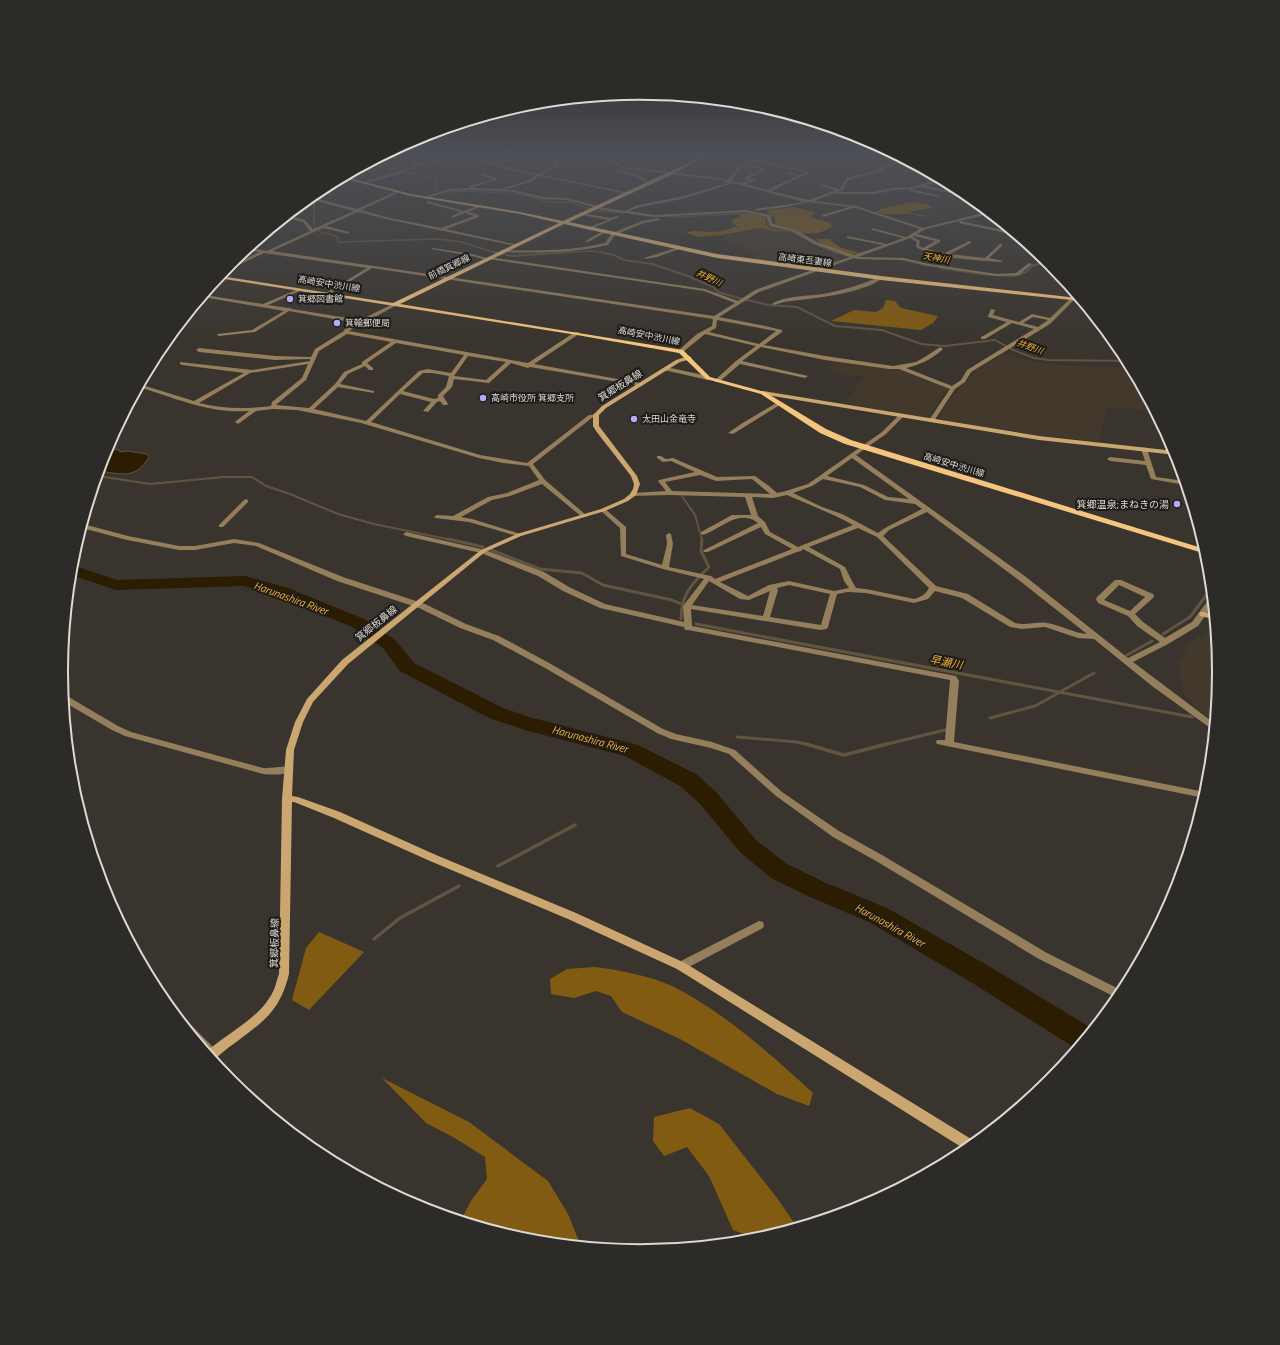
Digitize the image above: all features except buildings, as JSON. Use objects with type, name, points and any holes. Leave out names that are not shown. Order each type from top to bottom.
[{"type":"main road","name":"高崎東吾妻線","points":[[537,218],[733,259],[881,278],[1072,298]]},
{"type":"main road","name":"前橋箕郷線","points":[[395,304],[574,218]]},
{"type":"main road","name":"高崎安中渋川線","points":[[226,278],[577,333],[681,351],[690,358],[708,378],[764,393],[823,431],[864,448],[1199,550]]},
{"type":"main road","name":"箕郷板鼻線","points":[[213,1053],[266,1012],[274,1003],[282,987],[284,974],[288,770],[290,750],[304,711],[320,688],[349,658],[483,550],[519,535],[604,510],[626,500],[633,495],[637,484],[634,476],[599,431],[596,426],[596,415],[604,407],[666,368],[678,361],[690,358]]},
{"type":"main road","points":[[764,393],[1039,438],[1167,452]]},
{"type":"main road","points":[[1203,614],[1209,616]]},
{"type":"main road","points":[[287,799],[296,799],[337,814],[440,861],[572,916],[681,966],[965,1143]]},
{"type":"street","points":[[293,218],[304,221],[316,229],[348,233]]},
{"type":"street","points":[[241,263],[341,218]]},
{"type":"street","points":[[388,218],[516,245]]},
{"type":"street","points":[[442,229],[473,218]]},
{"type":"street","points":[[605,218],[612,219]]},
{"type":"street","points":[[588,229],[615,218]]},
{"type":"street","points":[[499,253],[588,249],[608,244],[613,234],[646,221],[679,218]]},
{"type":"street","points":[[771,218],[771,225],[795,231],[816,243],[854,257],[867,259],[895,258],[978,273],[1005,275],[1017,274],[1030,264]]},
{"type":"street","points":[[891,218],[923,229]]},
{"type":"street","points":[[681,351],[696,337],[714,327],[715,318],[740,300],[757,291],[910,237],[923,229],[968,218]]},
{"type":"street","points":[[955,221],[1004,232]]},
{"type":"street","points":[[873,229],[910,237],[939,241],[924,249]]},
{"type":"street","points":[[587,241],[604,232]]},
{"type":"street","points":[[880,235],[886,232]]},
{"type":"street","points":[[848,237],[888,245]]},
{"type":"street","points":[[866,240],[873,237]]},
{"type":"street","points":[[910,237],[919,242],[918,247],[934,253],[1002,261]]},
{"type":"street","points":[[947,254],[970,242]]},
{"type":"street","points":[[986,259],[1001,245]]},
{"type":"street","points":[[646,258],[680,248]]},
{"type":"street","points":[[433,249],[705,290],[740,300]]},
{"type":"street","points":[[255,250],[715,318],[780,331],[738,362],[717,381]]},
{"type":"street","points":[[928,256],[934,253]]},
{"type":"street","points":[[915,262],[922,259]]},
{"type":"street","points":[[328,294],[344,286],[349,280],[372,267]]},
{"type":"street","points":[[774,304],[782,301],[840,293],[862,287],[881,278]]},
{"type":"street","points":[[265,305],[298,290]]},
{"type":"street","points":[[209,297],[361,322]]},
{"type":"street","points":[[932,420],[953,388],[963,381],[972,369],[1010,348],[1052,320],[1073,299]]},
{"type":"street","points":[[273,407],[274,403],[304,379],[309,372],[311,360],[317,350],[346,332],[347,329],[395,304]]},
{"type":"street","points":[[219,335],[253,331],[290,309]]},
{"type":"street","points":[[992,310],[990,316],[1039,329]]},
{"type":"street","points":[[1019,324],[1032,315],[1052,320]]},
{"type":"street","points":[[983,338],[990,333],[997,332],[1012,321]]},
{"type":"street","points":[[346,332],[640,385]]},
{"type":"street","points":[[704,332],[759,346],[837,361],[901,368],[953,388]]},
{"type":"street","points":[[528,366],[577,333]]},
{"type":"street","points":[[309,411],[337,385],[349,370],[365,364],[367,360],[385,350],[395,341]]},
{"type":"street","points":[[901,368],[921,362],[934,355],[940,349]]},
{"type":"street","points":[[199,350],[275,358],[311,360]]},
{"type":"street","points":[[426,411],[449,387],[452,376],[467,354]]},
{"type":"street","points":[[196,402],[249,372],[311,360]]},
{"type":"street","points":[[367,423],[420,372],[487,382],[509,362]]},
{"type":"street","points":[[738,362],[805,376]]},
{"type":"street","points":[[182,363],[249,372]]},
{"type":"street","points":[[365,364],[371,369]]},
{"type":"street","points":[[666,368],[708,378]]},
{"type":"street","points":[[337,385],[372,392]]},
{"type":"street","points":[[144,387],[220,409],[252,411],[273,407],[309,411],[367,423],[489,458],[530,464],[544,481],[584,516]]},
{"type":"street","points":[[400,392],[438,400],[445,404]]},
{"type":"street","points":[[731,432],[746,421],[763,414],[780,403]]},
{"type":"street","points":[[238,422],[252,411]]},
{"type":"street","points":[[530,464],[591,416],[596,415]]},
{"type":"street","points":[[633,495],[670,493],[775,495],[788,493],[810,485],[853,456],[884,433],[902,415]]},
{"type":"street","points":[[1144,449],[1153,478],[1179,482]]},
{"type":"street","points":[[853,456],[1023,579],[1127,662],[1210,724]]},
{"type":"street","points":[[659,457],[665,461],[671,459],[682,463],[700,473],[716,479],[753,477],[768,487],[775,495]]},
{"type":"street","points":[[1110,459],[1148,463]]},
{"type":"street","points":[[670,493],[662,481],[700,473]]},
{"type":"street","points":[[822,477],[862,486],[887,499],[916,502]]},
{"type":"street","points":[[455,518],[490,498],[508,495],[544,481]]},
{"type":"street","points":[[788,493],[859,525],[879,536],[933,588],[965,596],[1013,625],[1022,627],[1046,624],[1078,636],[1097,637]]},
{"type":"street","points":[[748,495],[755,517]]},
{"type":"street","points":[[221,526],[246,500]]},
{"type":"street","points":[[604,510],[623,527],[623,555],[712,580],[742,597],[749,598],[772,587],[789,583],[834,593],[854,590],[876,592],[898,599],[914,601],[921,600],[931,592],[933,588]]},
{"type":"street","points":[[879,536],[887,529],[926,510]]},
{"type":"street","points":[[703,533],[734,516],[755,517],[763,523],[767,533],[843,568],[848,582],[854,590]]},
{"type":"street","points":[[437,517],[470,520],[519,535]]},
{"type":"street","points":[[706,551],[763,523]]},
{"type":"street","points":[[687,625],[687,606],[712,580],[802,549],[859,525]]},
{"type":"street","points":[[86,527],[179,548],[195,548],[234,542],[249,542],[502,642],[548,666],[660,731],[674,737],[712,745],[732,752],[779,794],[836,834],[1043,956],[1115,992]]},
{"type":"street","points":[[406,534],[483,550],[541,574],[566,589],[603,606],[687,625],[688,628],[697,630],[953,678],[955,681],[944,743],[1199,794]]},
{"type":"street","points":[[665,568],[670,544],[669,535]]},
{"type":"street","points":[[1132,614],[1150,596],[1118,582],[1100,599],[1132,614],[1140,624],[1165,642]]},
{"type":"street","points":[[766,620],[774,590],[772,587]]},
{"type":"street","points":[[687,606],[820,628],[824,627],[834,593]]},
{"type":"street","points":[[1127,662],[1195,624],[1208,607]]},
{"type":"street","points":[[69,701],[128,734],[271,772],[288,770]]},
{"type":"street","points":[[681,966],[759,925]]},
{"type":"shaded area","points":[[737,218],[765,218],[765,225],[770,228],[790,232],[761,228],[700,237],[686,233],[694,231],[715,232],[730,229],[737,226],[732,223],[732,220]]},
{"type":"shaded area","points":[[775,218],[813,218],[831,223],[832,226],[818,233],[811,234],[775,225]]},
{"type":"shaded area","points":[[761,228],[793,234],[806,243],[845,259],[819,268],[755,261],[757,259],[753,258],[757,255],[725,239],[727,238],[722,236]]},
{"type":"shaded area","points":[[816,239],[830,239],[839,247],[860,253],[850,254],[836,251],[824,246]]},
{"type":"shaded area","points":[[886,300],[895,301],[901,308],[938,316],[933,323],[921,330],[831,321],[854,310],[876,312],[883,308]]},
{"type":"shaded area","points":[[1004,354],[1029,361],[1054,365],[1123,367],[1148,411],[1108,408],[1098,442],[1011,432],[937,419],[944,406],[959,388],[974,375],[977,369]]},
{"type":"shaded area","points":[[835,362],[903,370],[949,388],[941,397],[929,418],[845,403],[864,376],[845,375],[829,368]]},
{"type":"shaded area","points":[[114,450],[120,450],[119,451],[122,452],[127,451],[147,454],[149,457],[139,469],[127,474],[105,472]]},
{"type":"shaded area","points":[[1210,629],[1212,672],[1210,717],[1196,708],[1183,692],[1178,661],[1188,652],[1180,648],[1206,633]]},
{"type":"shaded area","points":[[319,932],[364,952],[309,1010],[292,1000],[306,948]]},
{"type":"shaded area","points":[[595,967],[635,974],[664,982],[710,1008],[746,1035],[813,1093],[809,1106],[777,1094],[680,1039],[622,1012],[611,996],[596,991],[574,998],[551,994],[550,979],[567,969]]},
{"type":"shaded area","points":[[382,1078],[469,1122],[548,1181],[568,1214],[579,1241],[528,1234],[463,1216],[471,1201],[487,1179],[485,1157],[453,1137],[426,1123]]},
{"type":"shaded area","points":[[690,1108],[719,1124],[777,1198],[794,1223],[746,1235],[733,1230],[709,1176],[687,1147],[664,1156],[653,1141],[654,1117]]},
{"type":"waterway","name":"井野川","points":[[314,218],[314,227],[321,232],[336,236],[339,242],[438,239],[462,242],[496,253]]},
{"type":"waterway","name":"天神川","points":[[766,218],[768,220],[767,225],[791,231],[816,245],[836,253]]},
{"type":"waterway","name":"井野川","points":[[561,253],[591,251],[602,253]]},
{"type":"waterway","name":"井野川","points":[[493,252],[512,256],[561,253]]},
{"type":"waterway","name":"井野川","points":[[561,253],[570,252]]},
{"type":"waterway","name":"井野川","points":[[554,253],[561,253]]},
{"type":"waterway","name":"井野川","points":[[602,253],[614,255],[624,260],[652,264],[688,276],[713,287],[718,292],[735,297],[768,305],[797,307],[835,326],[882,330],[921,344],[945,346],[995,340],[1013,350],[1034,358],[1048,360],[1120,361]]},
{"type":"waterway","name":"天神川","points":[[836,253],[859,258],[886,259]]},
{"type":"waterway","name":"天神川","points":[[899,259],[931,266]]},
{"type":"waterway","name":"天神川","points":[[940,268],[988,275],[1015,276],[1026,272],[1032,266],[1039,264]]},
{"type":"waterway","points":[[103,477],[150,484],[224,477],[252,477],[266,486],[290,494],[338,514],[374,524],[452,540]]},
{"type":"waterway","name":"早瀬川","points":[[682,496],[695,515],[702,540]]},
{"type":"waterway","points":[[448,539],[483,547]]},
{"type":"waterway","name":"早瀬川","points":[[681,619],[685,596],[697,578],[709,567],[701,551],[702,540]]},
{"type":"waterway","points":[[491,550],[540,569],[582,573],[603,585],[672,600],[681,604]]},
{"type":"waterway","name":"Harunashira River","points":[[77,572],[116,585],[245,581],[282,592],[358,623],[389,644],[407,667],[496,713],[525,723],[631,750],[688,780],[708,798],[748,846],[779,871],[818,890],[878,915],[983,976],[1081,1037]]},
{"type":"waterway","points":[[1163,634],[1190,617],[1207,595]]},
{"type":"waterway","name":"早瀬川","points":[[696,624],[1060,692]]},
{"type":"waterway","points":[[1127,655],[1152,641]]},
{"type":"waterway","points":[[1060,692],[1094,673]]},
{"type":"waterway","points":[[990,718],[1035,706],[1060,692]]},
{"type":"waterway","name":"早瀬川","points":[[1060,692],[1192,717]]},
{"type":"waterway","points":[[885,745],[945,730]]},
{"type":"waterway","points":[[737,737],[797,742],[809,745]]},
{"type":"waterway","points":[[806,744],[844,755],[885,745]]},
{"type":"waterway","points":[[498,866],[575,825]]},
{"type":"waterway","points":[[374,939],[400,918],[459,886]]},
{"type":"place","name":"箕郷図書館","points":[[290,299]]},
{"type":"place","name":"箕輪郵便局","points":[[337,323]]},
{"type":"place","name":"高崎市役所 箕郷支所","points":[[483,398]]},
{"type":"place","name":"太田山金竜寺","points":[[634,419]]},
{"type":"place","name":"箕郷温泉;まねきの湯","points":[[1177,504]]}]
